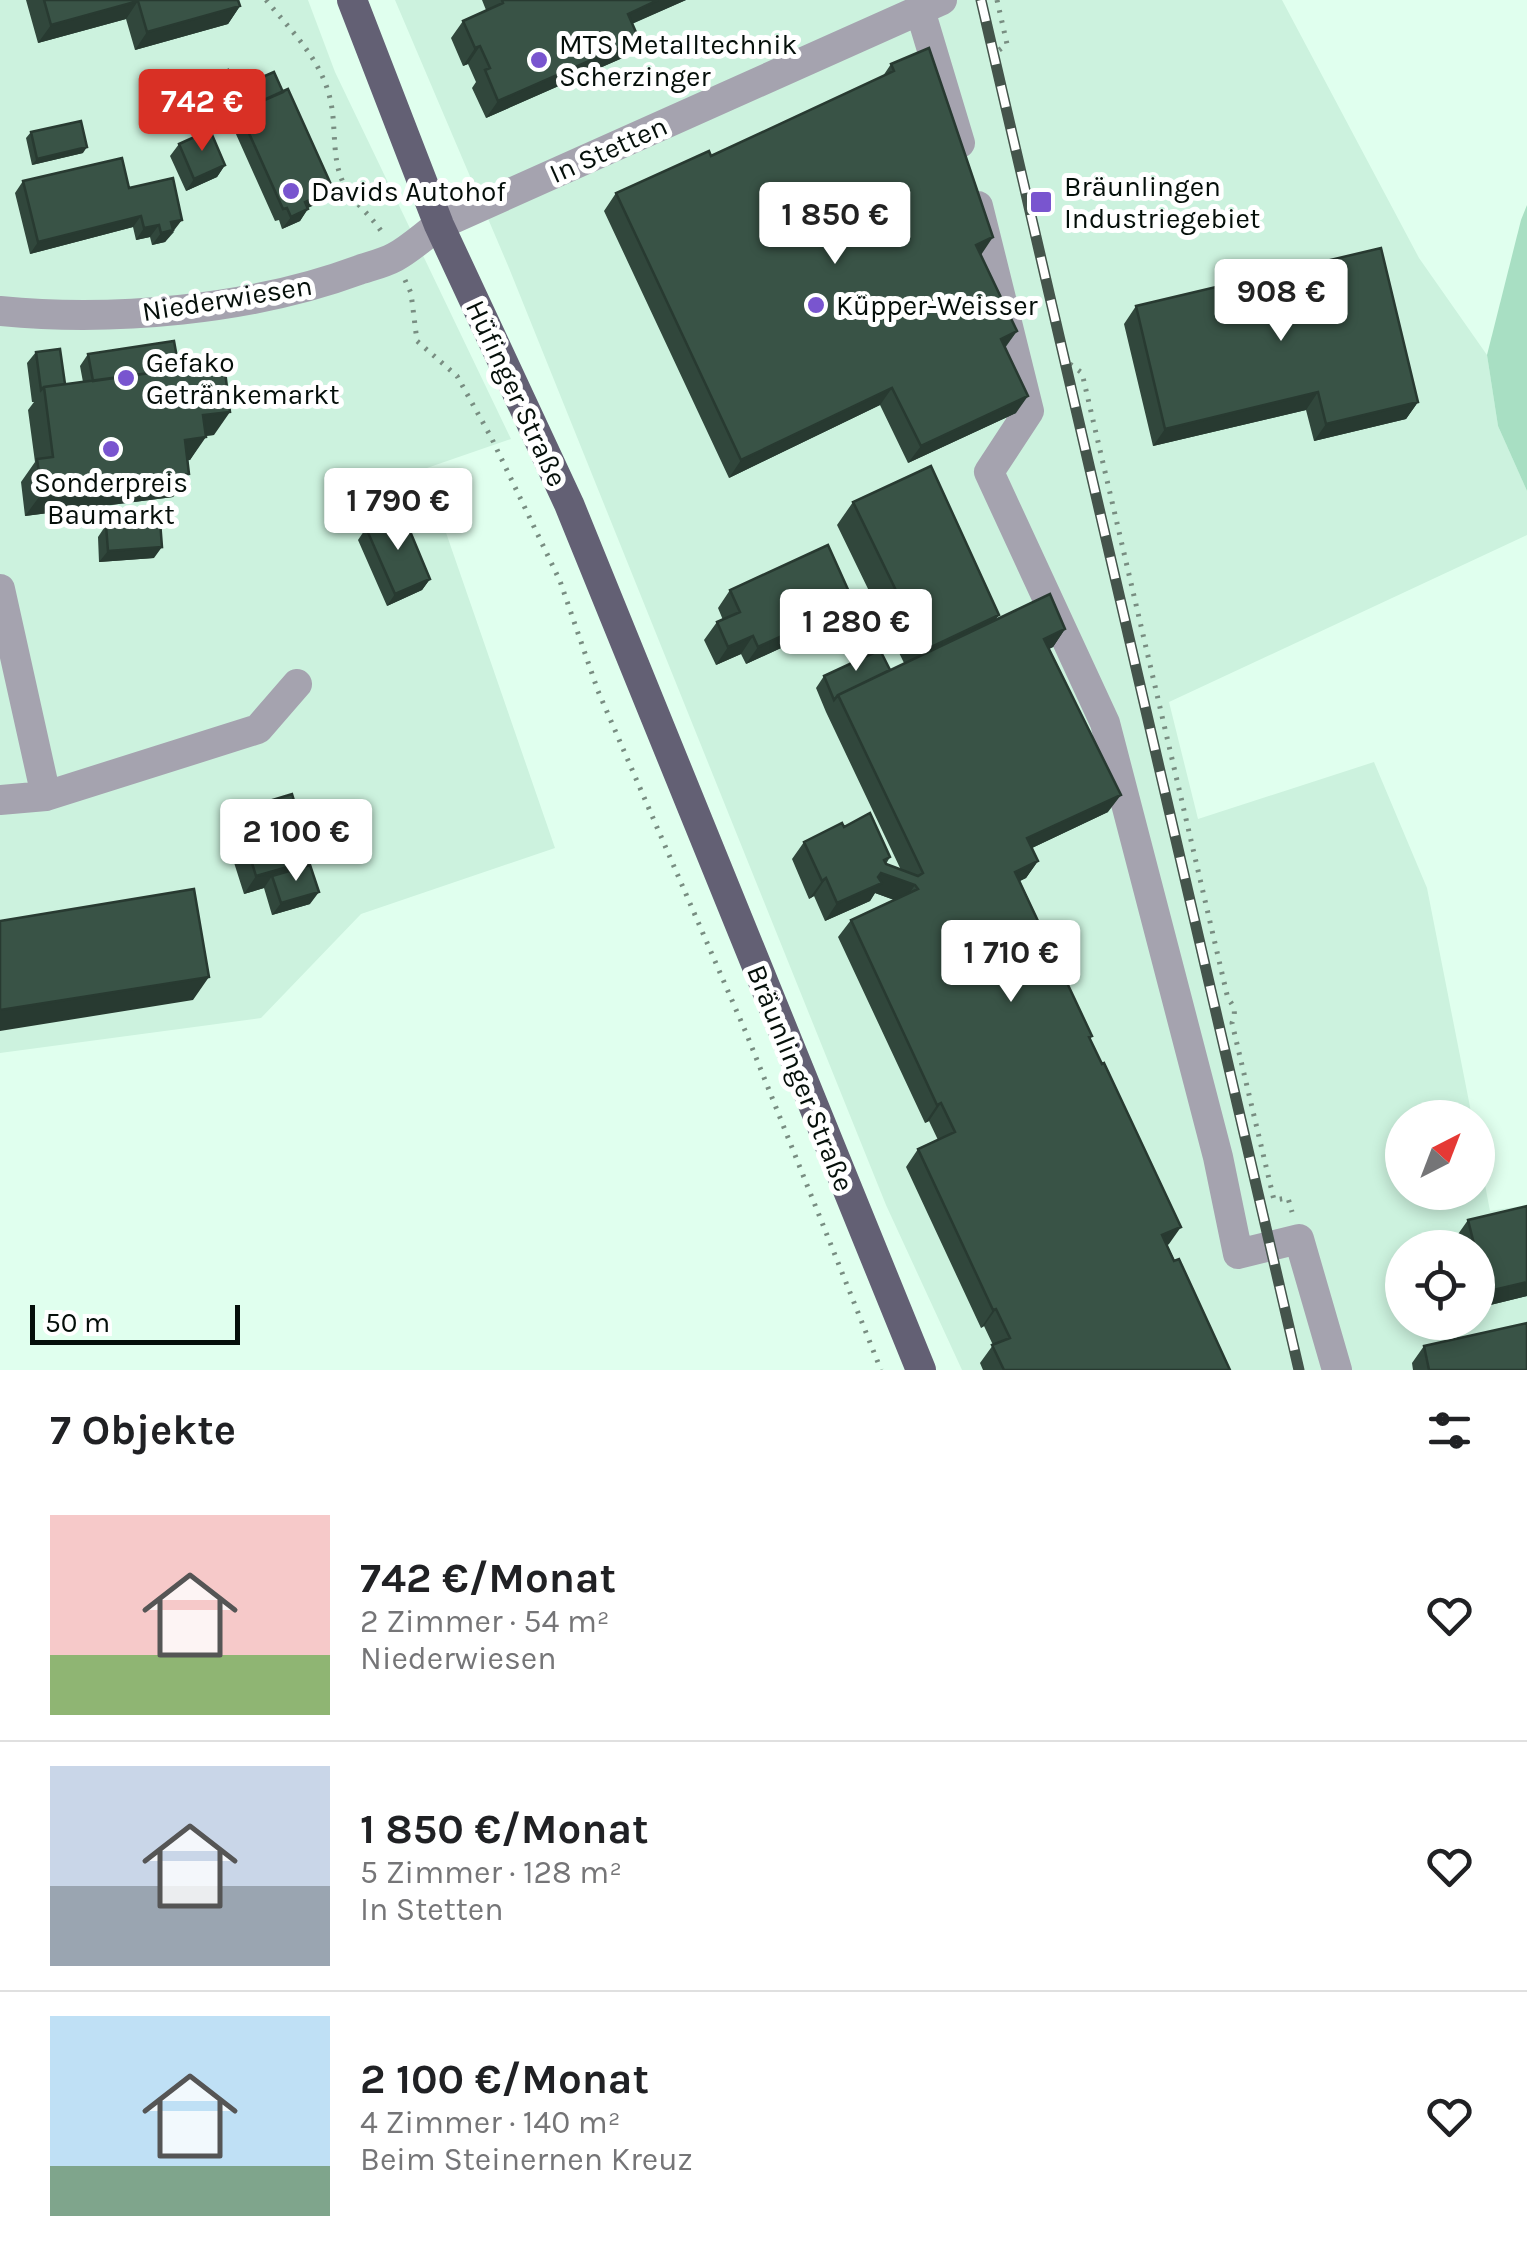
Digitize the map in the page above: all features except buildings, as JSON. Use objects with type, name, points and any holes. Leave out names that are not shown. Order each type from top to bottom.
[{"type":"main road","name":"Hüfinger Straße","points":[[352,0],[438,224],[569,504],[682,786]]},
{"type":"main road","name":"Bräunlinger Straße","points":[[682,786],[921,1370]]},
{"type":"street","name":"In Stetten","points":[[438,224],[931,5]]},
{"type":"street","points":[[931,5],[1029,411],[989,472],[1105,723],[1218,1156],[1238,1254],[1299,1239],[1337,1370]]},
{"type":"street","name":"Niederwiesen","points":[[0,312],[114,314],[274,296],[319,285],[396,256],[438,224]]},
{"type":"street","points":[[0,589],[46,796]]},
{"type":"street","points":[[0,800],[46,796],[258,729],[297,684]]},
{"type":"path","points":[[266,0],[319,68],[331,100],[340,176],[351,198],[373,218],[396,256],[411,294],[417,340],[458,376],[560,581],[598,691],[747,1036],[881,1370]]},
{"type":"path","points":[[997,0],[1007,44],[998,51]]},
{"type":"path","points":[[1070,364],[1082,373],[1228,999],[1233,1004],[1232,1022],[1274,1200],[1288,1198],[1299,1239]]},
{"type":"shaded area","points":[[0,0],[308,0],[335,72],[511,439],[424,469],[555,848],[361,914],[261,1018],[0,1053]]},
{"type":"shaded area","points":[[395,0],[1282,0],[1419,258],[1487,355],[1498,426],[1527,491],[1527,535],[1169,702],[1198,819],[1374,762],[1427,888],[1469,1100],[1385,1100],[1385,1210],[1490,1211],[1527,1205],[1527,1370],[962,1370],[886,1205],[509,268]]},
{"type":"shaded area","points":[[1527,205],[1527,491],[1498,426],[1487,355]]},
{"type":"railway","points":[[981,0],[1299,1370]]},
{"type":"place","name":"MTS Metalltechnik Scherzinger","points":[[539,60]]},
{"type":"place","name":"Davids Autohof","points":[[291,191]]},
{"type":"place","name":"Bräunlingen Industriegebiet","points":[[1041,202]]},
{"type":"place","name":"Küpper-Weisser","points":[[816,305]]},
{"type":"place","name":"Gefako Getränkemarkt","points":[[126,378]]},
{"type":"place","name":"Sonderpreis Baumarkt","points":[[111,449]]}]
